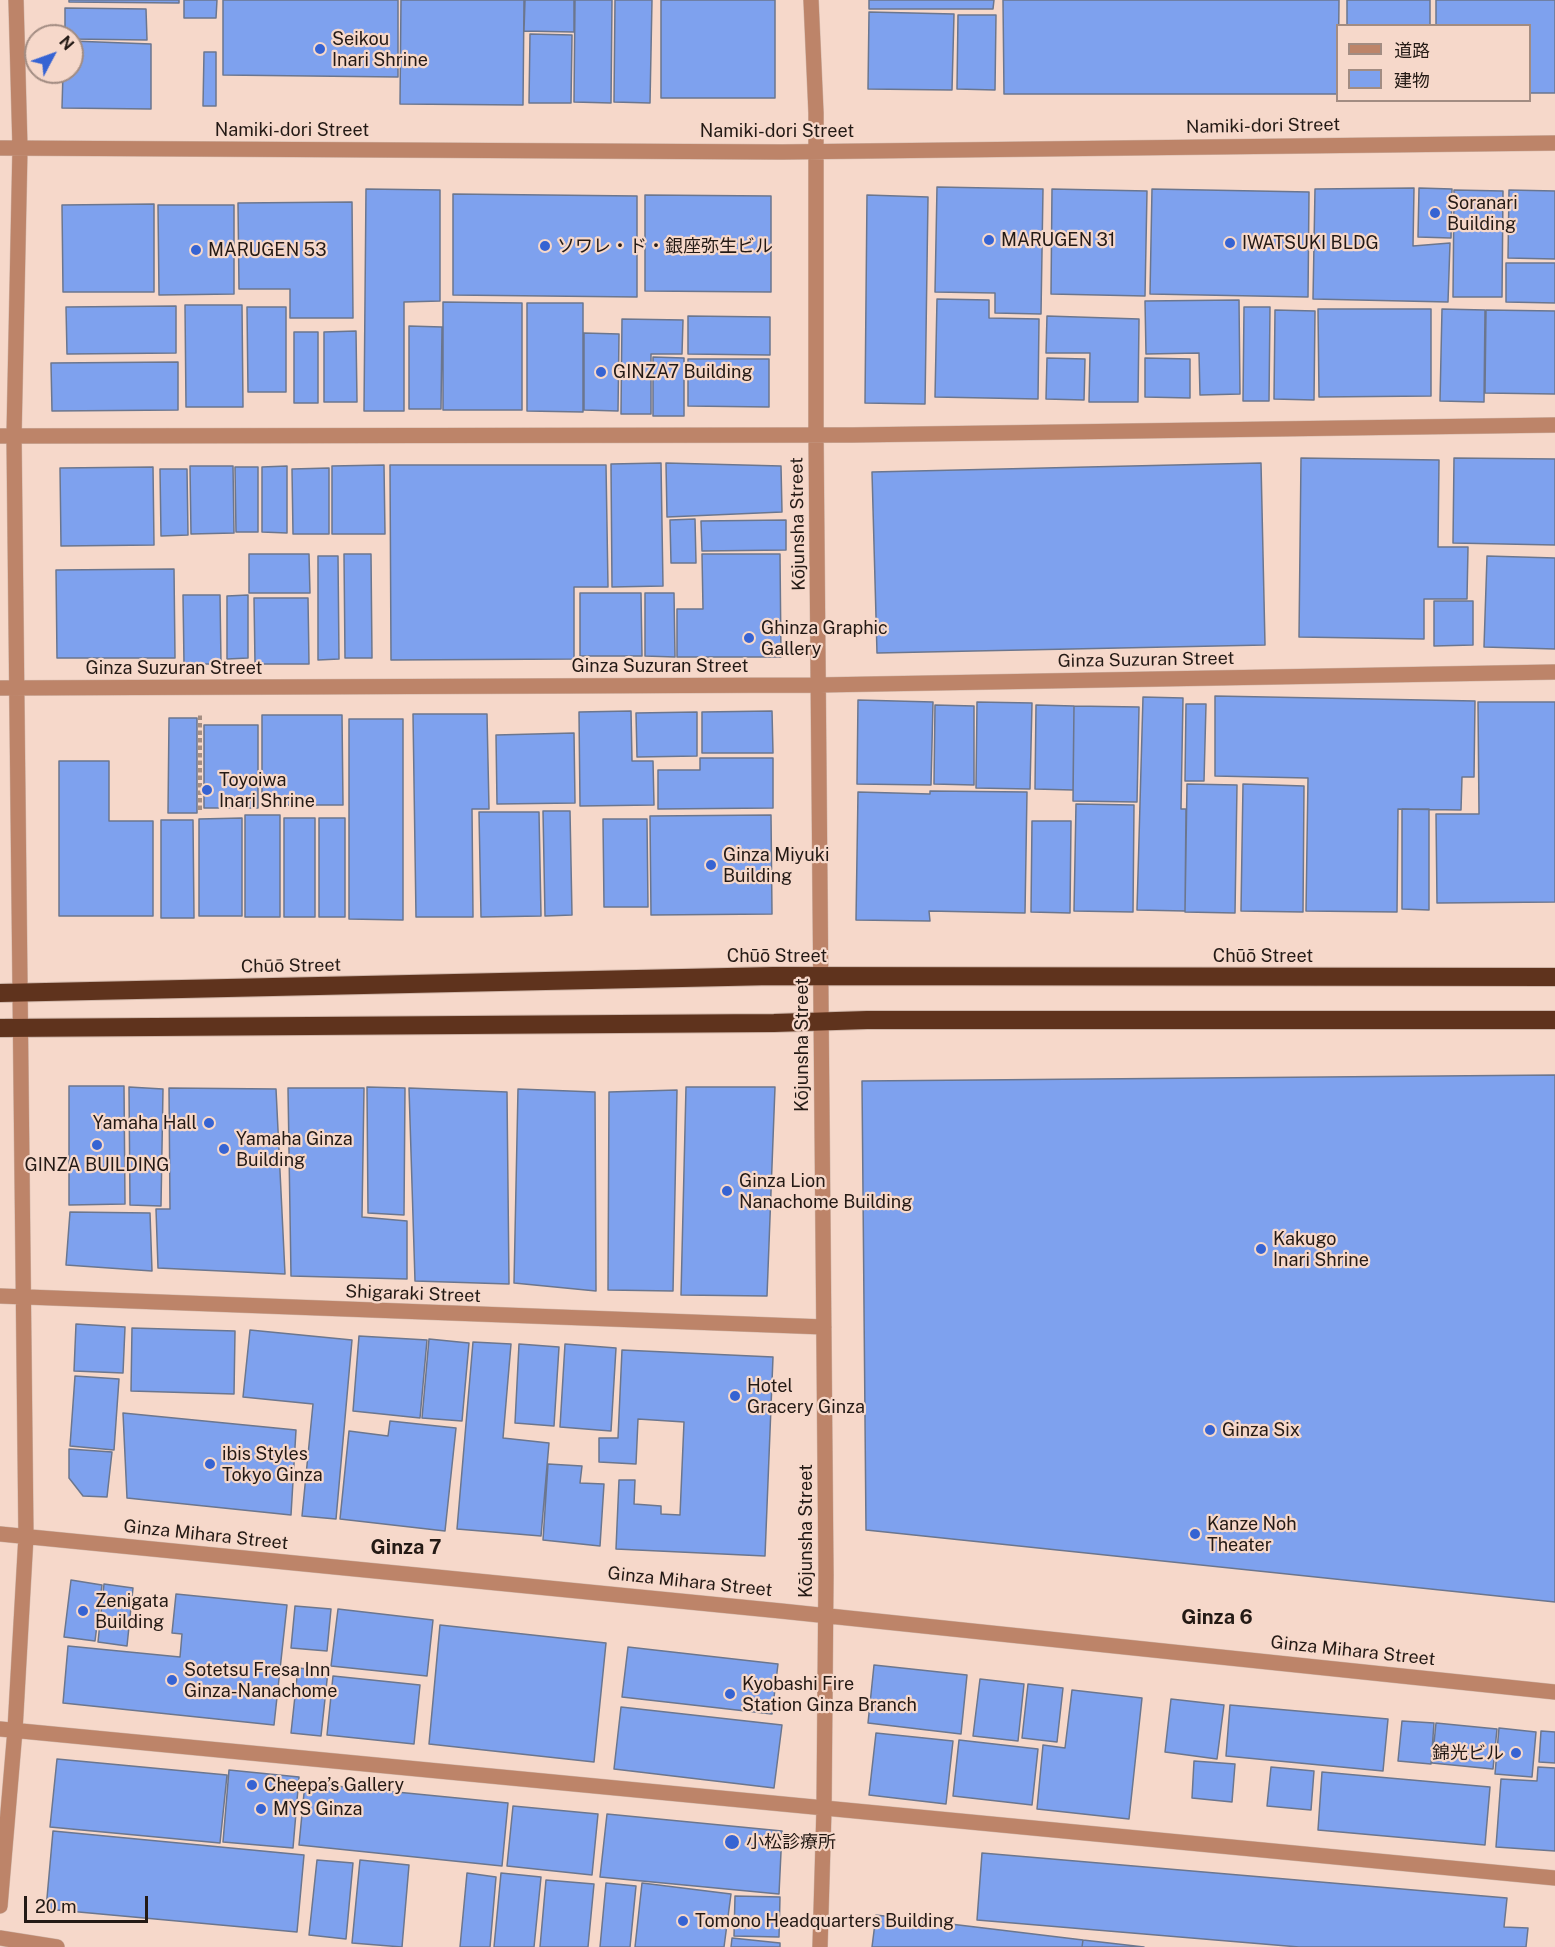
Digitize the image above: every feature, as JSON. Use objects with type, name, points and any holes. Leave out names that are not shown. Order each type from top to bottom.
[{"type":"highway","name":"Chūō Street","points":[[0,993],[822,976],[1555,977]]},
{"type":"highway","points":[[0,1028],[774,1023],[821,1020],[1555,1020]]},
{"type":"street","points":[[0,1906],[7,1730],[26,1536],[25,1298],[19,1028],[21,993],[18,688],[7,436],[20,148],[15,0]]},
{"type":"street","name":"Kōjunsha Street","points":[[811,0],[816,152],[816,435],[824,1327],[824,1809],[820,1947]]},
{"type":"street","name":"Namiki-dori Street","points":[[0,148],[816,152],[1555,142]]},
{"type":"street","points":[[7,436],[816,435],[1555,425]]},
{"type":"street","name":"Ginza Suzuran Street","points":[[0,688],[819,685],[1555,672]]},
{"type":"street","name":"Shigaraki Street","points":[[0,1296],[824,1327]]},
{"type":"street","name":"Ginza Mihara Street","points":[[0,1534],[825,1616],[1555,1692]]},
{"type":"street","points":[[7,1730],[1555,1878]]},
{"type":"street","points":[[0,1938],[57,1947]]},
{"type":"path","points":[[200,687],[200,810]]},
{"type":"building","points":[[69,0],[179,0],[179,3],[69,2]]},
{"type":"building","points":[[184,0],[217,0],[216,18],[184,18]]},
{"type":"building","points":[[223,0],[398,0],[398,77],[223,75]]},
{"type":"building","points":[[401,0],[524,0],[523,105],[400,104]]},
{"type":"building","points":[[525,0],[574,0],[574,32],[524,31]]},
{"type":"building","points":[[575,0],[612,0],[611,103],[574,102]]},
{"type":"building","points":[[615,0],[652,0],[650,103],[614,102]]},
{"type":"building","points":[[661,0],[775,0],[775,98],[661,98]]},
{"type":"building","points":[[869,0],[994,0],[993,9],[869,9]]},
{"type":"building","points":[[1003,0],[1339,0],[1339,24],[1336,24],[1336,94],[1004,94]]},
{"type":"building","points":[[1347,0],[1430,0],[1430,24],[1347,24]]},
{"type":"building","points":[[1436,0],[1555,0],[1555,93],[1531,93],[1531,24],[1436,24]]},
{"type":"building","points":[[65,8],[146,9],[147,40],[84,39],[84,24],[65,24]]},
{"type":"building","points":[[869,12],[954,14],[952,90],[868,89]]},
{"type":"building","points":[[958,15],[996,15],[995,90],[957,89]]},
{"type":"building","points":[[530,34],[572,35],[571,103],[529,103]]},
{"type":"building","points":[[84,41],[151,44],[151,109],[62,108],[63,84],[84,84]]},
{"type":"building","points":[[204,52],[216,52],[216,106],[203,106]]},
{"type":"building","name":"MARUGEN 31","points":[[937,187],[1043,189],[1041,314],[995,313],[995,293],[935,292]]},
{"type":"building","points":[[1414,188],[1413,246],[1450,243],[1448,302],[1313,299],[1315,189]]},
{"type":"building","name":"Soranari Building","points":[[1419,188],[1452,189],[1451,238],[1418,237]]},
{"type":"building","points":[[366,189],[440,190],[440,301],[404,302],[404,411],[364,411]]},
{"type":"building","points":[[1052,189],[1147,191],[1145,296],[1051,294]]},
{"type":"building","name":"IWATSUKI BLDG","points":[[1152,189],[1309,192],[1308,297],[1150,294]]},
{"type":"building","points":[[1454,190],[1503,191],[1502,297],[1453,297]]},
{"type":"building","points":[[1509,190],[1555,191],[1555,259],[1508,258]]},
{"type":"building","name":"ソワレ・ド・銀座弥生ビル","points":[[453,194],[637,196],[637,297],[453,295]]},
{"type":"building","points":[[645,195],[771,196],[771,292],[645,291]]},
{"type":"building","points":[[867,195],[928,197],[925,404],[865,403]]},
{"type":"building","points":[[352,202],[353,318],[290,318],[290,289],[239,289],[238,203]]},
{"type":"building","points":[[154,204],[154,292],[63,292],[62,205]]},
{"type":"building","name":"MARUGEN 53","points":[[158,205],[234,205],[234,294],[159,295]]},
{"type":"building","points":[[1506,263],[1555,263],[1555,303],[1506,302]]},
{"type":"building","points":[[937,299],[989,300],[989,318],[1039,319],[1038,399],[935,397]]},
{"type":"building","points":[[1239,300],[1240,394],[1200,395],[1199,353],[1146,354],[1145,301]]},
{"type":"building","points":[[443,302],[522,303],[522,410],[443,410]]},
{"type":"building","points":[[527,303],[583,303],[583,412],[527,411]]},
{"type":"building","points":[[185,305],[242,305],[243,407],[186,407]]},
{"type":"building","points":[[176,306],[176,353],[67,354],[66,307]]},
{"type":"building","points":[[247,307],[286,307],[286,392],[248,392]]},
{"type":"building","points":[[1244,307],[1270,307],[1269,401],[1243,401]]},
{"type":"building","points":[[1318,309],[1431,309],[1431,396],[1319,397]]},
{"type":"building","points":[[1442,309],[1485,310],[1484,402],[1440,401]]},
{"type":"building","points":[[1275,310],[1315,311],[1314,400],[1274,399]]},
{"type":"building","points":[[1486,310],[1555,311],[1555,394],[1485,393]]},
{"type":"building","points":[[688,316],[770,317],[770,355],[688,354]]},
{"type":"building","points":[[1047,316],[1139,319],[1138,402],[1089,402],[1090,353],[1046,353]]},
{"type":"building","points":[[622,319],[683,320],[682,354],[651,354],[651,414],[621,414]]},
{"type":"building","points":[[409,326],[442,327],[441,409],[409,409]]},
{"type":"building","points":[[356,331],[357,402],[324,402],[324,332]]},
{"type":"building","points":[[294,332],[318,332],[318,403],[294,403]]},
{"type":"building","name":"GINZA7 Building","points":[[584,333],[619,334],[618,411],[584,410]]},
{"type":"building","points":[[653,357],[684,358],[684,416],[653,416]]},
{"type":"building","points":[[1047,358],[1085,359],[1084,400],[1046,399]]},
{"type":"building","points":[[1145,358],[1190,359],[1190,398],[1145,397]]},
{"type":"building","points":[[688,359],[769,359],[769,407],[688,406]]},
{"type":"building","points":[[178,362],[178,410],[52,411],[51,363]]},
{"type":"building","points":[[1301,458],[1439,460],[1438,547],[1468,547],[1467,599],[1424,599],[1424,639],[1299,637]]},
{"type":"building","points":[[1454,458],[1555,459],[1555,545],[1453,543]]},
{"type":"building","points":[[661,463],[663,586],[612,587],[611,464]]},
{"type":"building","points":[[666,463],[781,466],[782,512],[667,517]]},
{"type":"building","points":[[1261,463],[1265,645],[877,653],[872,472]]},
{"type":"building","points":[[384,465],[385,534],[332,534],[332,466]]},
{"type":"building","points":[[390,465],[606,465],[608,587],[574,587],[574,659],[391,660]]},
{"type":"building","points":[[190,466],[233,466],[234,533],[191,534]]},
{"type":"building","points":[[287,466],[287,533],[262,532],[262,467]]},
{"type":"building","points":[[153,467],[154,545],[61,546],[60,468]]},
{"type":"building","points":[[235,467],[258,467],[258,532],[236,532]]},
{"type":"building","points":[[329,468],[329,534],[293,534],[292,469]]},
{"type":"building","points":[[160,469],[187,469],[188,535],[161,536]]},
{"type":"building","points":[[695,519],[696,563],[671,563],[670,520]]},
{"type":"building","points":[[786,520],[786,550],[702,551],[701,521]]},
{"type":"building","points":[[249,554],[309,554],[310,593],[249,593]]},
{"type":"building","points":[[344,554],[371,554],[372,658],[345,658]]},
{"type":"building","points":[[702,554],[780,554],[781,657],[677,657],[677,609],[703,609]]},
{"type":"building","points":[[318,556],[338,556],[339,659],[318,660]]},
{"type":"building","points":[[1487,556],[1555,558],[1555,649],[1484,647]]},
{"type":"building","points":[[174,569],[175,658],[57,658],[56,570]]},
{"type":"building","points":[[580,593],[641,593],[642,656],[580,656]]},
{"type":"building","points":[[645,593],[674,593],[675,657],[645,656]]},
{"type":"building","points":[[183,595],[220,595],[221,664],[184,664]]},
{"type":"building","points":[[248,595],[248,658],[227,659],[227,596]]},
{"type":"building","points":[[254,598],[308,598],[309,664],[255,664]]},
{"type":"building","points":[[1434,601],[1473,601],[1473,645],[1434,646]]},
{"type":"building","points":[[1215,696],[1475,701],[1474,777],[1462,777],[1461,810],[1398,809],[1397,912],[1306,911],[1308,778],[1215,776]]},
{"type":"building","points":[[1143,697],[1183,698],[1181,809],[1186,809],[1185,911],[1137,910]]},
{"type":"building","points":[[858,700],[933,702],[931,785],[857,784]]},
{"type":"building","points":[[977,702],[1032,703],[1030,789],[976,788]]},
{"type":"building","points":[[1478,702],[1555,702],[1555,902],[1437,903],[1436,814],[1479,814]]},
{"type":"building","points":[[1186,704],[1206,704],[1204,781],[1185,781]]},
{"type":"building","points":[[935,705],[974,706],[974,785],[934,784]]},
{"type":"building","points":[[1036,705],[1074,706],[1073,790],[1035,789]]},
{"type":"building","points":[[1074,706],[1139,707],[1137,802],[1073,801]]},
{"type":"building","points":[[631,711],[632,761],[653,761],[654,805],[580,806],[579,712]]},
{"type":"building","points":[[772,711],[773,753],[702,753],[702,712]]},
{"type":"building","points":[[697,712],[697,756],[637,757],[636,713]]},
{"type":"building","points":[[413,714],[487,714],[489,809],[472,809],[473,917],[416,917]]},
{"type":"building","points":[[262,715],[342,715],[343,805],[262,805]]},
{"type":"building","points":[[169,718],[197,718],[197,813],[168,813]]},
{"type":"building","points":[[349,719],[403,719],[403,920],[349,919]]},
{"type":"building","points":[[204,725],[258,725],[258,808],[204,808]]},
{"type":"building","points":[[574,733],[575,803],[497,804],[496,735]]},
{"type":"building","points":[[700,758],[773,758],[773,808],[658,809],[658,770],[700,770]]},
{"type":"building","points":[[59,761],[109,761],[109,821],[153,821],[153,916],[59,916]]},
{"type":"building","points":[[1187,784],[1237,785],[1235,913],[1185,912]]},
{"type":"building","points":[[1243,784],[1304,786],[1303,912],[1241,911]]},
{"type":"building","points":[[930,791],[1027,792],[1025,913],[929,911],[930,921],[856,920],[858,792],[930,794]]},
{"type":"building","points":[[1076,804],[1134,805],[1133,912],[1074,911]]},
{"type":"building","points":[[1402,809],[1429,809],[1429,910],[1402,909]]},
{"type":"building","points":[[543,811],[570,811],[572,915],[545,916]]},
{"type":"building","points":[[479,812],[539,812],[541,916],[481,917]]},
{"type":"building","points":[[245,815],[280,815],[280,917],[245,917]]},
{"type":"building","name":"Ginza Miyuki Building","points":[[771,815],[772,914],[651,915],[650,816]]},
{"type":"building","points":[[242,818],[242,916],[199,916],[199,819]]},
{"type":"building","points":[[284,818],[315,818],[315,917],[284,917]]},
{"type":"building","points":[[319,818],[345,818],[345,917],[319,917]]},
{"type":"building","points":[[603,819],[647,819],[648,907],[604,907]]},
{"type":"building","points":[[161,820],[193,820],[194,918],[161,918]]},
{"type":"building","points":[[1032,821],[1071,821],[1070,913],[1031,912]]},
{"type":"building","name":"Ginza Six","points":[[1555,1075],[1555,1602],[866,1530],[862,1081]]},
{"type":"building","name":"GINZA BUILDING","points":[[69,1086],[124,1086],[125,1204],[69,1205]]},
{"type":"building","points":[[129,1087],[163,1089],[161,1206],[130,1205]]},
{"type":"building","points":[[367,1087],[405,1088],[404,1215],[368,1213]]},
{"type":"building","name":"Ginza Lion Nanachome Building","points":[[686,1087],[775,1087],[767,1296],[681,1295]]},
{"type":"building","name":"Yamaha Ginza Building","points":[[169,1088],[276,1089],[285,1274],[158,1268],[156,1209],[170,1209]]},
{"type":"building","points":[[288,1088],[364,1088],[362,1217],[407,1221],[407,1279],[291,1276]]},
{"type":"building","points":[[409,1088],[507,1092],[509,1284],[415,1281]]},
{"type":"building","points":[[518,1089],[595,1092],[596,1291],[514,1283]]},
{"type":"building","points":[[677,1090],[673,1291],[608,1290],[609,1092]]},
{"type":"building","points":[[70,1212],[150,1213],[152,1271],[66,1265]]},
{"type":"building","points":[[76,1324],[125,1327],[123,1373],[74,1371]]},
{"type":"building","points":[[132,1328],[235,1331],[234,1394],[131,1391]]},
{"type":"building","points":[[250,1330],[352,1340],[336,1519],[302,1516],[313,1404],[243,1397]]},
{"type":"building","points":[[359,1336],[427,1340],[420,1418],[353,1411]]},
{"type":"building","points":[[429,1339],[469,1343],[462,1421],[422,1418]]},
{"type":"building","points":[[473,1342],[511,1344],[503,1438],[549,1443],[541,1536],[457,1529]]},
{"type":"building","points":[[519,1344],[559,1347],[554,1426],[515,1423]]},
{"type":"building","points":[[565,1344],[616,1348],[611,1431],[560,1427]]},
{"type":"building","points":[[622,1350],[773,1357],[765,1556],[616,1549],[619,1480],[635,1480],[634,1504],[661,1506],[661,1514],[680,1515],[684,1422],[638,1419],[636,1464],[599,1462],[599,1438],[618,1438]]},
{"type":"building","points":[[75,1376],[119,1379],[114,1450],[70,1446]]},
{"type":"building","name":"ibis Styles Tokyo Ginza","points":[[123,1413],[296,1430],[291,1515],[127,1498]]},
{"type":"building","points":[[390,1421],[456,1428],[445,1531],[340,1519],[349,1431],[388,1436]]},
{"type":"building","points":[[69,1449],[112,1452],[107,1497],[83,1496],[69,1478]]},
{"type":"building","points":[[548,1464],[582,1466],[580,1483],[604,1484],[600,1546],[543,1540]]},
{"type":"building","name":"Zenigata Building","points":[[71,1580],[102,1585],[95,1641],[64,1637]]},
{"type":"building","points":[[104,1584],[133,1588],[127,1646],[98,1642]]},
{"type":"building","name":"Sotetsu Fresa Inn Ginza-Nanachome","points":[[176,1594],[287,1605],[274,1725],[63,1703],[68,1646],[180,1657],[182,1634],[172,1633]]},
{"type":"building","points":[[295,1606],[331,1609],[327,1651],[291,1648]]},
{"type":"building","points":[[338,1609],[433,1620],[427,1676],[331,1666]]},
{"type":"building","points":[[440,1625],[606,1643],[594,1762],[429,1744]]},
{"type":"building","points":[[628,1647],[778,1664],[772,1714],[622,1697]]},
{"type":"building","points":[[874,1665],[967,1675],[961,1734],[868,1723]]},
{"type":"building","points":[[298,1668],[328,1671],[321,1736],[291,1733]]},
{"type":"building","points":[[333,1676],[420,1685],[414,1744],[327,1735]]},
{"type":"building","points":[[980,1679],[1024,1684],[1018,1741],[973,1736]]},
{"type":"building","points":[[1028,1684],[1063,1688],[1057,1742],[1022,1738]]},
{"type":"building","points":[[1072,1690],[1142,1698],[1129,1819],[1037,1809],[1043,1745],[1065,1748]]},
{"type":"building","points":[[1171,1699],[1224,1705],[1217,1759],[1165,1752]]},
{"type":"building","points":[[1230,1705],[1388,1719],[1383,1771],[1226,1756]]},
{"type":"building","points":[[621,1707],[782,1725],[774,1788],[614,1769]]},
{"type":"building","points":[[1402,1721],[1434,1723],[1431,1764],[1398,1761]]},
{"type":"building","points":[[1436,1723],[1497,1729],[1493,1769],[1432,1763]]},
{"type":"building","name":"錦光ビル","points":[[1499,1728],[1536,1732],[1532,1777],[1495,1774]]},
{"type":"building","points":[[1541,1731],[1555,1732],[1555,1763],[1539,1762]]},
{"type":"building","points":[[876,1733],[953,1741],[946,1804],[869,1795]]},
{"type":"building","points":[[959,1740],[1038,1749],[1032,1805],[953,1796]]},
{"type":"building","points":[[57,1759],[227,1775],[220,1843],[50,1827]]},
{"type":"building","points":[[1194,1761],[1235,1764],[1232,1802],[1192,1798]]},
{"type":"building","points":[[1271,1767],[1314,1771],[1311,1810],[1267,1806]]},
{"type":"building","points":[[1538,1767],[1555,1768],[1555,1851],[1496,1847],[1501,1779],[1537,1781]]},
{"type":"building","name":"MYS Ginza","points":[[229,1770],[299,1777],[293,1848],[223,1842]]},
{"type":"building","points":[[1322,1772],[1490,1787],[1485,1845],[1318,1830]]},
{"type":"building","points":[[305,1783],[508,1803],[502,1866],[299,1845]]},
{"type":"building","points":[[513,1806],[598,1814],[592,1875],[507,1866]]},
{"type":"building","points":[[607,1814],[782,1831],[779,1894],[600,1877]]},
{"type":"building","points":[[53,1831],[304,1855],[297,1932],[46,1909]]},
{"type":"building","points":[[982,1853],[1507,1898],[1504,1927],[1528,1928],[1526,1947],[1299,1947],[977,1920]]},
{"type":"building","points":[[317,1860],[353,1863],[346,1939],[309,1935]]},
{"type":"building","points":[[360,1860],[409,1865],[402,1947],[352,1943]]},
{"type":"building","points":[[467,1873],[496,1877],[490,1947],[460,1947]]},
{"type":"building","points":[[501,1873],[541,1877],[534,1947],[494,1947]]},
{"type":"building","points":[[546,1880],[594,1884],[588,1947],[540,1947]]},
{"type":"building","points":[[606,1883],[636,1886],[630,1947],[600,1947]]},
{"type":"building","name":"Tomono Headquarters Building","points":[[642,1883],[731,1894],[724,1947],[635,1947]]},
{"type":"building","points":[[735,1896],[780,1897],[779,1937],[734,1936]]},
{"type":"building","points":[[876,1915],[1083,1940],[1082,1947],[872,1947]]},
{"type":"building","points":[[732,1938],[780,1943],[780,1947],[731,1947]]},
{"type":"building","points":[[1083,1940],[1144,1947],[1082,1947]]},
{"type":"place","name":"Seikou Inari Shrine","points":[[320,49]]},
{"type":"place","name":"Soranari Building","points":[[1435,213]]},
{"type":"place","name":"MARUGEN 31","points":[[989,240]]},
{"type":"place","name":"IWATSUKI BLDG","points":[[1230,243]]},
{"type":"place","name":"ソワレ・ド・銀座弥生ビル","points":[[545,246]]},
{"type":"place","name":"MARUGEN 53","points":[[196,250]]},
{"type":"place","name":"GINZA7 Building","points":[[601,372]]},
{"type":"place","name":"Ghinza Graphic Gallery","points":[[749,638]]},
{"type":"place","name":"Toyoiwa Inari Shrine","points":[[207,790]]},
{"type":"place","name":"Ginza Miyuki Building","points":[[711,865]]},
{"type":"place","name":"Yamaha Hall","points":[[209,1123]]},
{"type":"place","name":"GINZA BUILDING","points":[[97,1145]]},
{"type":"place","name":"Yamaha Ginza Building","points":[[224,1149]]},
{"type":"place","name":"Ginza Lion Nanachome Building","points":[[727,1191]]},
{"type":"place","name":"Kakugo Inari Shrine","points":[[1261,1249]]},
{"type":"place","name":"Hotel Gracery Ginza","points":[[735,1396]]},
{"type":"place","name":"Ginza Six","points":[[1210,1430]]},
{"type":"place","name":"ibis Styles Tokyo Ginza","points":[[210,1464]]},
{"type":"place","name":"Kanze Noh Theater","points":[[1195,1534]]},
{"type":"place","name":"Zenigata Building","points":[[83,1611]]},
{"type":"place","name":"Sotetsu Fresa Inn Ginza-Nanachome","points":[[172,1680]]},
{"type":"place","name":"Kyobashi Fire Station Ginza Branch","points":[[730,1694]]},
{"type":"place","name":"錦光ビル","points":[[1516,1753]]},
{"type":"place","name":"Cheepa’s Gallery","points":[[252,1785]]},
{"type":"place","name":"MYS Ginza","points":[[261,1809]]},
{"type":"place","name":"小松診療所","points":[[732,1842]]},
{"type":"place","name":"Tomono Headquarters Building","points":[[683,1921]]},
{"type":"district","name":"Ginza 7","points":[[406,1548]]},
{"type":"district","name":"Ginza 6","points":[[1217,1618]]}]
